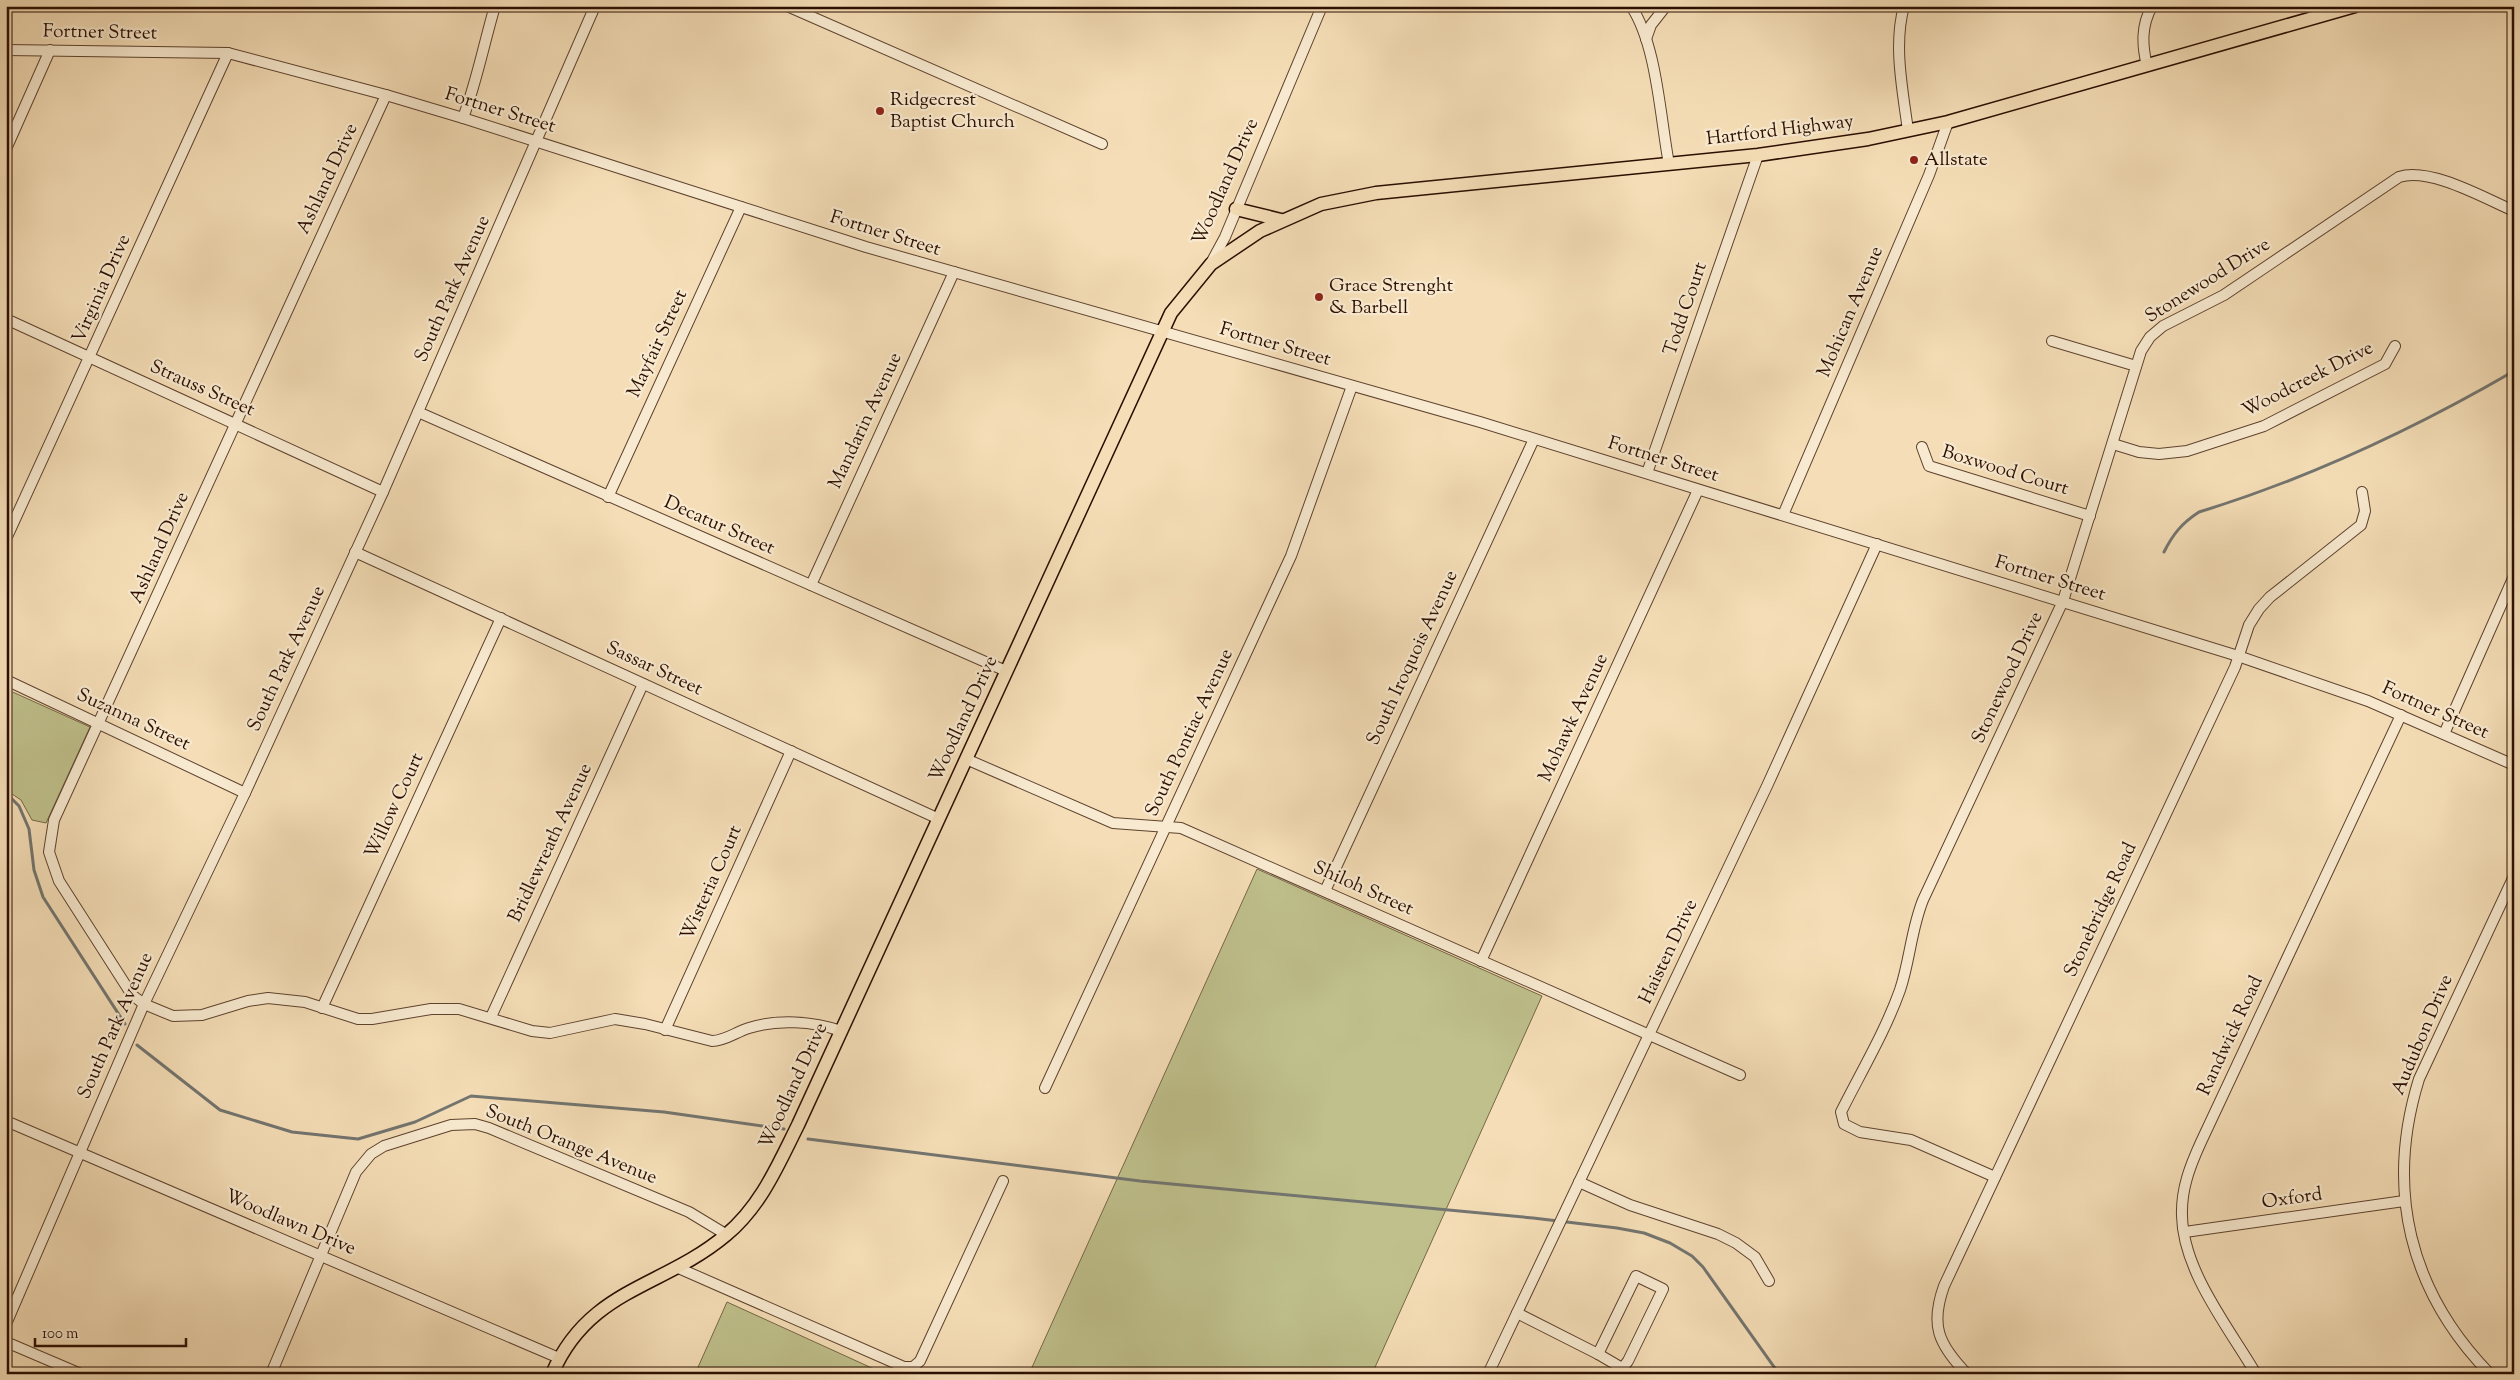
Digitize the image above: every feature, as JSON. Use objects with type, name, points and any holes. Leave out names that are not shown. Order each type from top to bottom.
[{"type":"main road","name":"Hartford Highway","points":[[1211,264],[1254,235],[1281,220],[1321,204],[1376,193],[1758,155],[1908,131],[1948,122],[2355,6]]},
{"type":"main road","points":[[1236,209],[1281,220]]},
{"type":"main road","name":"Woodland Drive","points":[[552,1374],[570,1340],[594,1314],[634,1288],[697,1257],[727,1235],[753,1208],[769,1182],[841,1032],[1171,313],[1184,294],[1211,264]]},
{"type":"street","points":[[463,118],[473,91],[479,58],[495,6]]},
{"type":"street","name":"South Park Avenue","points":[[6,1324],[144,1004],[245,792],[355,552],[538,141],[595,6]]},
{"type":"street","points":[[787,6],[1102,144]]},
{"type":"street","name":"Woodland Drive","points":[[1211,264],[1322,6]]},
{"type":"street","points":[[1631,6],[1646,39],[1669,164]]},
{"type":"street","points":[[1646,39],[1651,25],[1666,6]]},
{"type":"street","points":[[1904,6],[1899,47],[1908,131]]},
{"type":"street","points":[[2148,66],[2143,33],[2147,16],[2152,6]]},
{"type":"street","name":"Fortner Street","points":[[6,50],[228,53],[257,59],[386,95],[954,272],[1534,439],[2238,656],[2359,697],[2514,765]]},
{"type":"street","points":[[6,149],[50,50]]},
{"type":"street","name":"Virginia Drive","points":[[6,539],[228,53]]},
{"type":"street","name":"Ashland Drive","points":[[144,1004],[132,995],[59,881],[49,852],[54,820],[386,95]]},
{"type":"street","name":"Mohican Avenue","points":[[1783,515],[1929,175],[1948,122]]},
{"type":"street","name":"Todd Court","points":[[1647,473],[1758,155]]},
{"type":"street","name":"Stonewood Drive","points":[[1996,1177],[1911,1140],[1860,1132],[1847,1126],[1841,1116],[1896,1000],[1904,976],[1915,920],[1923,900],[2063,601],[2136,366],[2145,343],[2163,326],[2224,295],[2399,177],[2419,174],[2432,177],[2514,211]]},
{"type":"street","name":"Mayfair Street","points":[[608,496],[741,207]]},
{"type":"street","name":"Mandarin Avenue","points":[[811,585],[954,272]]},
{"type":"street","name":"Strauss Street","points":[[6,319],[236,423],[382,492]]},
{"type":"street","points":[[2052,341],[2136,366]]},
{"type":"street","name":"Woodcreek Drive","points":[[2113,444],[2139,452],[2175,454],[2264,426],[2385,364],[2395,346]]},
{"type":"street","name":"South Pontiac Avenue","points":[[1045,1088],[1291,556],[1352,386]]},
{"type":"street","name":"Decatur Street","points":[[418,412],[1006,672]]},
{"type":"street","name":"South Iroquois Avenue","points":[[1325,891],[1534,439]]},
{"type":"street","name":"Boxwood Court","points":[[1922,448],[1929,466],[2090,516]]},
{"type":"street","name":"Mohawk Avenue","points":[[1481,960],[1698,490]]},
{"type":"street","name":"Stonebridge Road","points":[[1967,1374],[1955,1361],[1942,1341],[1936,1320],[1937,1309],[1944,1286],[2238,656],[2249,625],[2259,609],[2270,598],[2361,525],[2365,511],[2362,492]]},
{"type":"street","name":"Haisten Drive","points":[[1488,1374],[1790,738],[1877,544]]},
{"type":"street","name":"Sassar Street","points":[[355,552],[939,819]]},
{"type":"street","points":[[2444,734],[2514,576]]},
{"type":"street","name":"Willow Court","points":[[322,1008],[501,618]]},
{"type":"street","name":"Suzanna Street","points":[[6,680],[245,792]]},
{"type":"street","name":"Bridlewreath Avenue","points":[[491,1017],[643,684]]},
{"type":"street","name":"Randwick Road","points":[[2256,1374],[2197,1275],[2191,1260],[2184,1232],[2183,1199],[2190,1166],[2401,715]]},
{"type":"street","name":"Wisteria Court","points":[[665,1030],[791,751]]},
{"type":"street","name":"Shiloh Street","points":[[966,760],[1113,823],[1181,828],[1740,1075]]},
{"type":"street","name":"Audubon Drive","points":[[2490,1374],[2450,1326],[2428,1287],[2414,1250],[2404,1201],[2406,1131],[2419,1078],[2514,876]]},
{"type":"street","points":[[144,1004],[173,1016],[188,1016],[210,1013],[248,1001],[268,998],[305,1002],[346,1016],[372,1020],[446,1009],[459,1009],[541,1032],[563,1030],[615,1019],[712,1041],[722,1040],[756,1026],[791,1022],[825,1025],[841,1032]]},
{"type":"street","name":"Woodlawn Drive","points":[[6,1120],[559,1358]]},
{"type":"street","name":"South Orange Avenue","points":[[271,1374],[356,1172],[371,1154],[384,1146],[463,1124],[475,1124],[489,1128],[689,1212],[727,1235]]},
{"type":"street","points":[[676,1268],[904,1367],[913,1367],[920,1361],[1003,1181]]},
{"type":"street","points":[[1579,1182],[1630,1205],[1718,1234],[1730,1240],[1755,1257],[1769,1281]]},
{"type":"street","name":"Oxford","points":[[2184,1232],[2404,1201]]},
{"type":"street","points":[[1517,1314],[1598,1354],[1620,1371],[1664,1289],[1636,1276],[1598,1354]]},
{"type":"street","points":[[6,1342],[81,1374]]},
{"type":"green space","points":[[6,689],[90,727],[46,823],[32,820],[21,800],[6,790]]},
{"type":"green space","points":[[1257,869],[1542,996],[1372,1374],[1029,1374]]},
{"type":"green space","points":[[727,1302],[885,1374],[695,1374]]},
{"type":"waterway","points":[[2164,552],[2178,529],[2199,512],[2240,499],[2321,468],[2438,413],[2514,371]]},
{"type":"waterway","points":[[6,793],[19,806],[29,829],[34,870],[43,897],[125,1024]]},
{"type":"waterway","points":[[137,1045],[220,1110],[292,1132],[358,1139],[415,1122],[471,1096],[664,1112],[784,1129]]},
{"type":"waterway","points":[[808,1139],[1140,1181],[1533,1218],[1644,1233],[1670,1243],[1692,1256],[1703,1267],[1779,1374]]},
{"type":"place","name":"Ridgecrest Baptist Church","points":[[880,111]]},
{"type":"place","name":"Allstate","points":[[1914,160]]},
{"type":"place","name":"Grace Strenght & Barbell","points":[[1319,297]]}]
